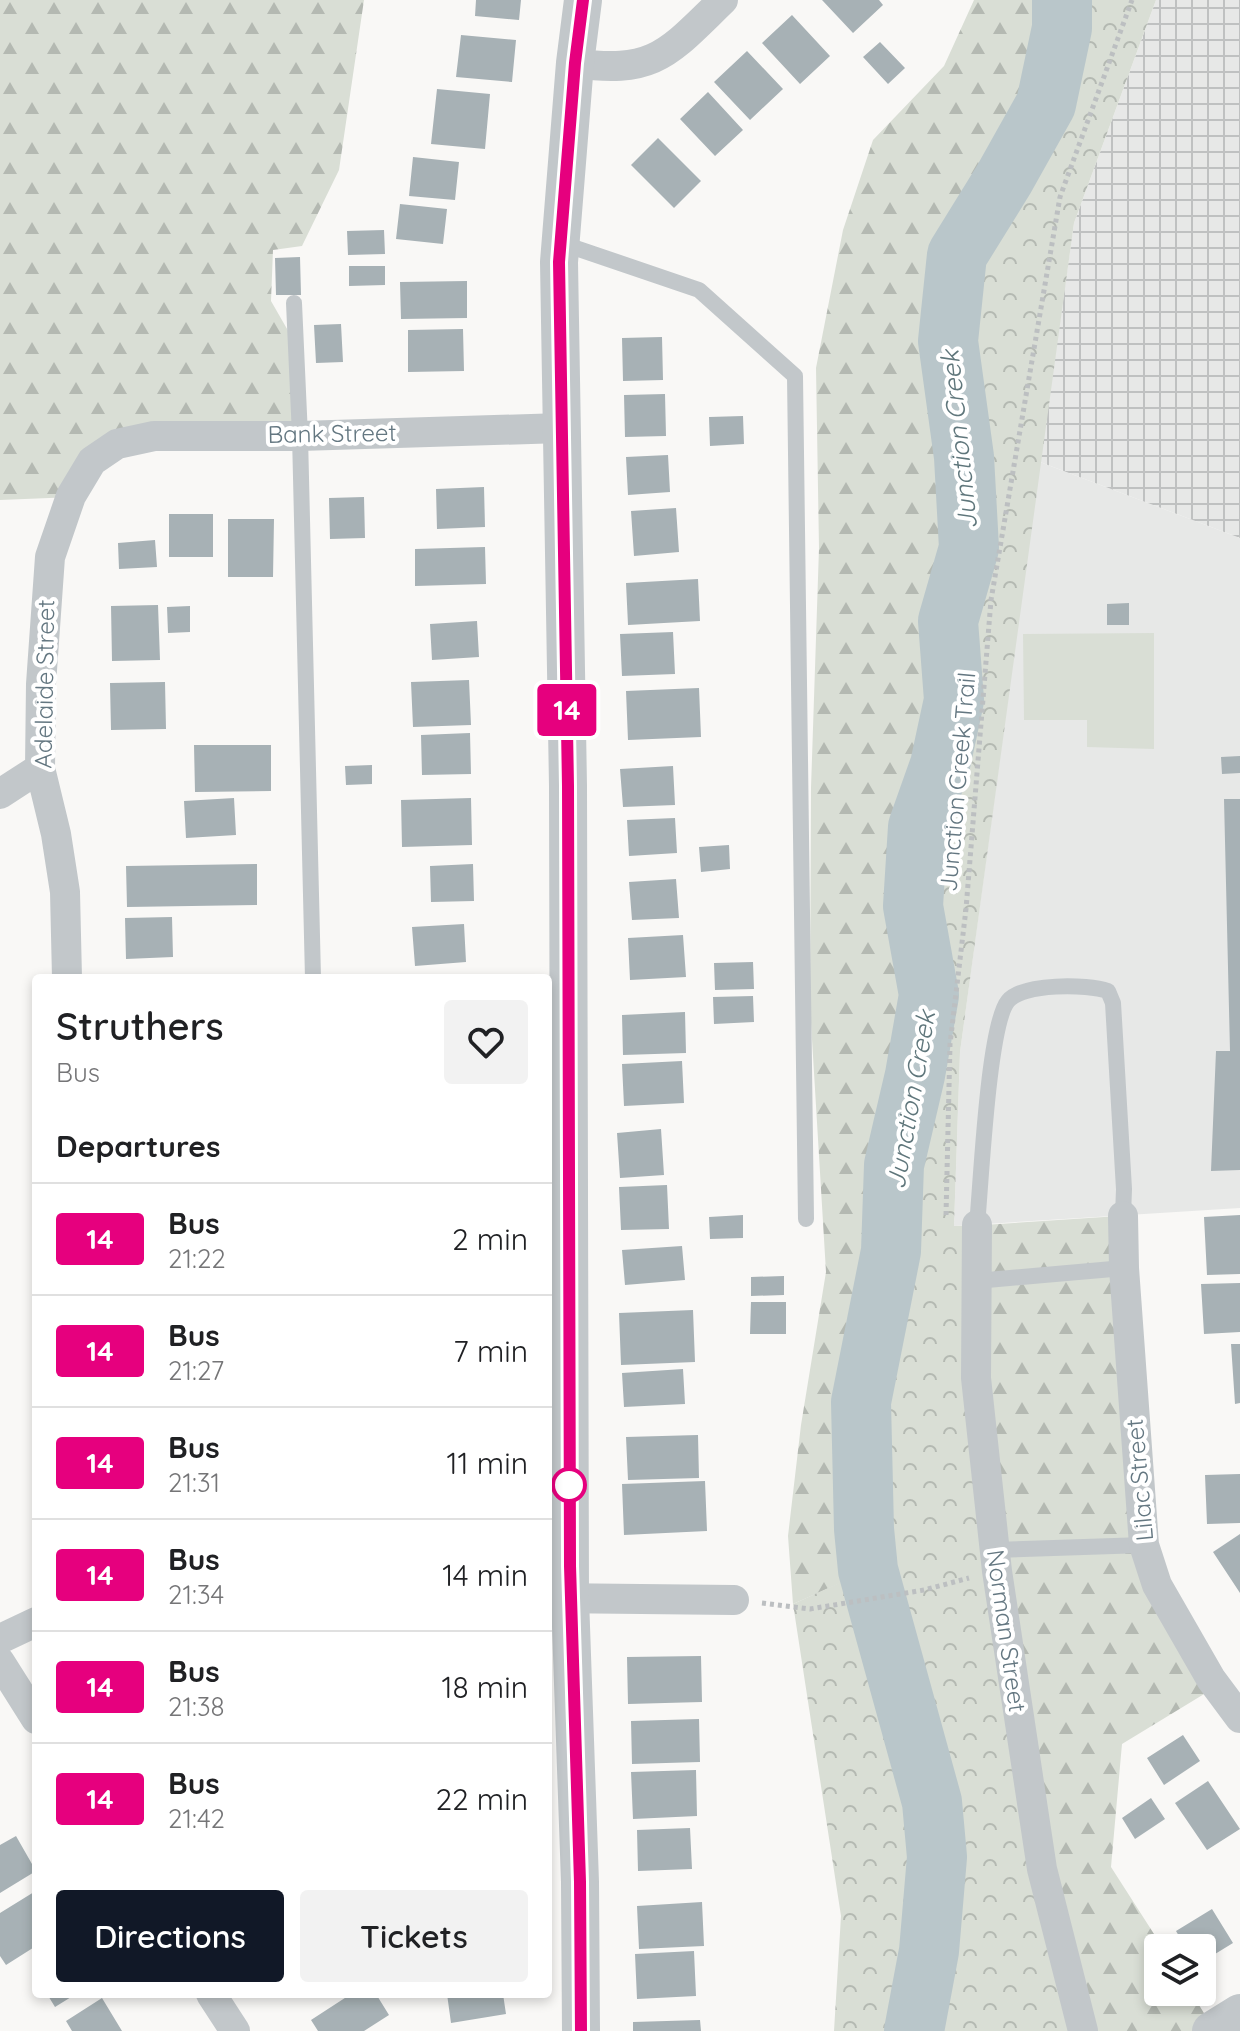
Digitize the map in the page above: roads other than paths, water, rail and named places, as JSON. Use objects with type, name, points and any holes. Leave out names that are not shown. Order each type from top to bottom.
[{"type":"street","points":[[581,2031],[580,1882],[559,1598],[568,786],[561,243],[583,0]]},
{"type":"street","points":[[575,63],[606,68],[632,66],[654,59],[674,46],[723,0]]},
{"type":"street","name":"Bank Street","points":[[104,451],[117,444],[154,436],[300,436],[562,428]]},
{"type":"street","name":"Adelaide Street","points":[[67,974],[65,892],[56,834],[40,768],[41,684],[50,557],[71,496],[92,461],[104,451]]},
{"type":"street","points":[[0,794],[40,768]]},
{"type":"street","name":"Lilac Street","points":[[1123,1216],[1144,1545],[1157,1585],[1211,1679],[1240,1718]]},
{"type":"street","name":"Norman Street","points":[[977,1225],[976,1378],[994,1550],[1042,1869],[1083,2031]]},
{"type":"street","points":[[559,1598],[734,1600]]},
{"type":"street","points":[[0,1639],[32,1624]]},
{"type":"street","points":[[0,1662],[32,1713]]},
{"type":"street","points":[[214,1998],[235,2031]]},
{"type":"street","points":[[1211,2031],[1240,2013]]},
{"type":"lane","points":[[561,243],[699,290],[795,376],[806,1219]]},
{"type":"lane","points":[[294,303],[313,974]]},
{"type":"lane","points":[[977,1225],[992,1064],[1000,1013],[1009,998],[1023,990],[1093,986],[1108,991],[1114,1017],[1123,1216]]},
{"type":"lane","points":[[976,1281],[1124,1268]]},
{"type":"lane","points":[[994,1550],[1144,1545]]},
{"type":"waterway","name":"Junction Creek","points":[[914,2031],[929,1951],[937,1857],[932,1802],[868,1570],[861,1402],[891,1251],[894,1165],[915,1075],[929,995],[913,906],[918,827],[940,765],[954,700],[948,621],[969,548],[964,457],[948,341],[957,255],[1046,104],[1062,28],[1062,0]]}]
